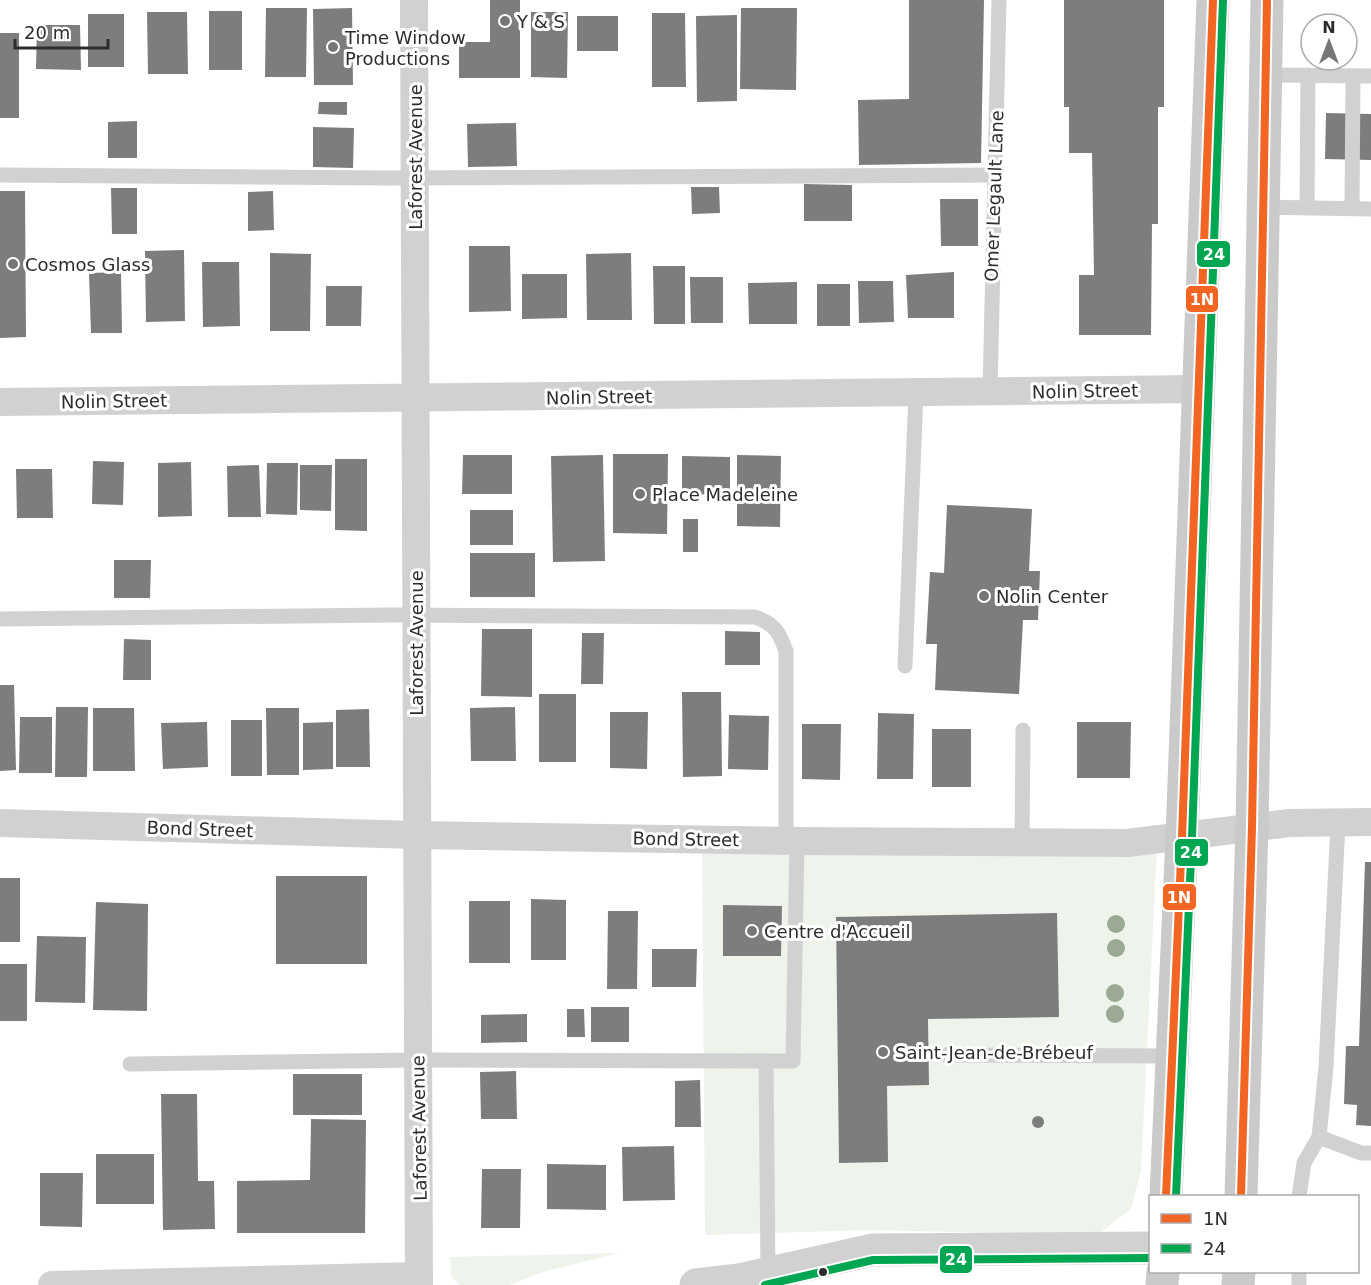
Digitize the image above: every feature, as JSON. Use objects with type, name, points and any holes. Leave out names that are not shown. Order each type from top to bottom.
[{"type":"main road","points":[[1166,1195],[1182,837],[1213,0]]},
{"type":"main road","points":[[1242,1195],[1252,827],[1268,0]]},
{"type":"street","name":"Laforest Avenue","points":[[414,0],[419,1281]]},
{"type":"street","name":"Nolin Street","points":[[0,402],[1199,389]]},
{"type":"street","name":"Bond Street","points":[[0,824],[416,835],[1127,843],[1289,823],[1371,822]]},
{"type":"street","points":[[696,1285],[748,1281],[872,1250],[1149,1248]]},
{"type":"street","points":[[52,1285],[419,1281]]},
{"type":"lane","name":"Omer Legault Lane","points":[[990,392],[999,0]]},
{"type":"lane","points":[[1266,75],[1371,76]]},
{"type":"lane","points":[[1307,208],[1308,75]]},
{"type":"lane","points":[[1352,208],[1353,76]]},
{"type":"lane","points":[[0,174],[415,178],[994,176]]},
{"type":"lane","points":[[1263,207],[1371,209]]},
{"type":"lane","points":[[905,666],[916,393]]},
{"type":"lane","points":[[0,619],[416,615],[755,617],[769,622],[779,634],[786,651],[792,841],[793,1061],[418,1060],[130,1064]]},
{"type":"lane","points":[[1022,843],[1023,730]]},
{"type":"lane","points":[[1299,1195],[1304,1163],[1319,1137],[1326,1067],[1338,822]]},
{"type":"lane","points":[[945,1055],[1172,1056]]},
{"type":"lane","points":[[748,1281],[766,1061]]},
{"type":"lane","points":[[1319,1137],[1361,1153],[1371,1153]]},
{"type":"shaded area","points":[[702,837],[1157,846],[1141,1171],[1131,1209],[1097,1235],[869,1230],[705,1235]]},
{"type":"shaded area","points":[[619,1253],[543,1272],[510,1285],[460,1285],[451,1277],[450,1257]]},
{"type":"building","name":"Y & S","points":[[490,0],[520,0],[520,78],[459,78],[459,42],[490,42]]},
{"type":"building","points":[[909,0],[984,0],[981,163],[859,165],[858,100],[909,99]]},
{"type":"building","points":[[1064,0],[1164,0],[1164,107],[1158,107],[1158,224],[1152,224],[1151,335],[1079,335],[1079,275],[1094,275],[1092,153],[1069,153],[1069,107],[1064,107]]},
{"type":"building","points":[[266,8],[307,8],[306,77],[265,77]]},
{"type":"building","name":"Time Window Productions","points":[[352,8],[353,85],[314,85],[313,9]]},
{"type":"building","points":[[741,8],[797,8],[796,90],[740,89]]},
{"type":"building","points":[[209,11],[242,11],[242,70],[209,70]]},
{"type":"building","points":[[147,12],[187,12],[188,74],[148,74]]},
{"type":"building","points":[[531,12],[568,12],[567,78],[531,77]]},
{"type":"building","points":[[652,13],[685,13],[686,87],[652,87]]},
{"type":"building","points":[[88,14],[124,14],[124,67],[88,67]]},
{"type":"building","points":[[737,15],[737,101],[697,102],[696,16]]},
{"type":"building","points":[[577,16],[618,16],[618,51],[577,51]]},
{"type":"building","points":[[37,25],[80,25],[81,70],[36,69]]},
{"type":"building","points":[[0,33],[19,33],[19,118],[0,118]]},
{"type":"building","points":[[319,102],[347,102],[347,115],[318,114]]},
{"type":"building","points":[[1326,113],[1371,114],[1371,160],[1325,159]]},
{"type":"building","points":[[137,121],[137,158],[108,158],[108,122]]},
{"type":"building","points":[[516,123],[517,166],[468,167],[467,124]]},
{"type":"building","points":[[313,127],[354,128],[353,168],[313,167]]},
{"type":"building","points":[[804,184],[852,185],[852,221],[804,221]]},
{"type":"building","points":[[691,187],[719,187],[720,213],[692,214]]},
{"type":"building","points":[[111,188],[137,188],[137,234],[112,234]]},
{"type":"building","name":"Cosmos Glass","points":[[0,191],[25,191],[26,337],[0,338]]},
{"type":"building","points":[[273,191],[274,230],[248,231],[248,192]]},
{"type":"building","points":[[940,199],[978,199],[978,246],[941,246]]},
{"type":"building","points":[[469,246],[510,246],[511,311],[469,312]]},
{"type":"building","points":[[184,250],[185,321],[146,322],[145,251]]},
{"type":"building","points":[[270,253],[311,254],[310,331],[270,331]]},
{"type":"building","points":[[631,253],[632,320],[587,320],[586,254]]},
{"type":"building","points":[[202,262],[239,262],[240,326],[203,327]]},
{"type":"building","points":[[653,266],[685,266],[685,324],[654,324]]},
{"type":"building","points":[[121,272],[122,333],[91,333],[89,273]]},
{"type":"building","points":[[954,272],[954,318],[908,318],[906,275]]},
{"type":"building","points":[[522,274],[567,274],[567,318],[522,319]]},
{"type":"building","points":[[690,277],[723,277],[723,323],[691,323]]},
{"type":"building","points":[[858,281],[893,281],[894,322],[859,323]]},
{"type":"building","points":[[797,282],[797,324],[749,324],[748,283]]},
{"type":"building","points":[[817,284],[850,284],[850,326],[817,326]]},
{"type":"building","points":[[326,286],[362,286],[361,326],[326,326]]},
{"type":"building","name":"Place Madeleine","points":[[613,454],[668,454],[667,534],[613,533]]},
{"type":"building","points":[[463,455],[512,455],[512,494],[462,494]]},
{"type":"building","points":[[603,455],[605,561],[553,562],[551,456]]},
{"type":"building","points":[[737,455],[781,456],[780,527],[737,526]]},
{"type":"building","points":[[682,456],[730,457],[730,495],[682,494]]},
{"type":"building","points":[[335,459],[367,459],[367,531],[335,530]]},
{"type":"building","points":[[93,461],[124,462],[123,505],[92,504]]},
{"type":"building","points":[[191,462],[192,516],[158,517],[158,463]]},
{"type":"building","points":[[267,463],[298,463],[297,515],[266,514]]},
{"type":"building","points":[[259,465],[261,517],[228,517],[227,466]]},
{"type":"building","points":[[300,465],[332,465],[331,511],[300,510]]},
{"type":"building","points":[[16,469],[52,469],[53,518],[17,518]]},
{"type":"building","name":"Nolin Center","points":[[947,505],[1032,509],[1029,571],[1040,571],[1038,620],[1023,620],[1019,694],[935,690],[937,644],[926,644],[930,572],[944,573]]},
{"type":"building","points":[[470,510],[513,510],[513,545],[470,545]]},
{"type":"building","points":[[683,519],[698,519],[698,552],[683,552]]},
{"type":"building","points":[[470,553],[535,553],[535,597],[470,597]]},
{"type":"building","points":[[114,560],[151,560],[150,598],[114,598]]},
{"type":"building","points":[[482,629],[532,629],[532,697],[481,696]]},
{"type":"building","points":[[725,631],[760,632],[760,665],[725,665]]},
{"type":"building","points":[[582,633],[604,633],[603,684],[581,684]]},
{"type":"building","points":[[124,639],[151,640],[151,680],[123,680]]},
{"type":"building","points":[[0,685],[14,685],[16,770],[0,771]]},
{"type":"building","points":[[682,692],[721,692],[722,776],[683,777]]},
{"type":"building","points":[[539,694],[576,694],[576,762],[539,762]]},
{"type":"building","points":[[56,707],[88,707],[87,777],[55,777]]},
{"type":"building","points":[[515,707],[516,761],[471,761],[470,708]]},
{"type":"building","points":[[93,708],[134,708],[135,771],[93,771]]},
{"type":"building","points":[[266,708],[299,708],[299,775],[267,775]]},
{"type":"building","points":[[369,709],[370,767],[336,767],[336,710]]},
{"type":"building","points":[[610,712],[648,712],[647,769],[610,768]]},
{"type":"building","points":[[878,713],[914,714],[913,779],[877,779]]},
{"type":"building","points":[[729,715],[769,716],[768,770],[728,769]]},
{"type":"building","points":[[20,717],[52,717],[52,773],[19,773]]},
{"type":"building","points":[[231,720],[262,720],[262,776],[231,776]]},
{"type":"building","points":[[207,722],[208,767],[163,769],[161,723]]},
{"type":"building","points":[[333,722],[333,769],[303,770],[303,723]]},
{"type":"building","points":[[1077,722],[1131,722],[1130,778],[1077,778]]},
{"type":"building","points":[[802,724],[841,724],[840,780],[802,779]]},
{"type":"building","points":[[932,729],[971,729],[971,787],[932,787]]},
{"type":"building","points":[[1365,862],[1371,862],[1371,1126],[1356,1125],[1357,1105],[1344,1104],[1346,1046],[1359,1046]]},
{"type":"building","points":[[276,876],[367,876],[367,964],[276,964]]},
{"type":"building","points":[[0,878],[20,878],[20,942],[0,942]]},
{"type":"building","points":[[531,899],[566,900],[566,960],[531,960]]},
{"type":"building","points":[[469,901],[510,901],[510,963],[469,963]]},
{"type":"building","points":[[96,902],[148,904],[147,1011],[93,1010]]},
{"type":"building","name":"Centre d'Accueil","points":[[723,905],[782,906],[781,956],[723,956]]},
{"type":"building","points":[[608,911],[638,911],[637,989],[607,989]]},
{"type":"building","name":"Saint-Jean-de-Brébeuf","points":[[1057,913],[1059,1017],[928,1019],[929,1085],[887,1086],[888,1162],[839,1163],[836,917]]},
{"type":"building","points":[[37,936],[86,937],[85,1003],[35,1002]]},
{"type":"building","points":[[652,949],[697,949],[696,987],[652,987]]},
{"type":"building","points":[[0,964],[27,964],[27,1021],[0,1021]]},
{"type":"building","points":[[591,1007],[629,1007],[629,1042],[591,1042]]},
{"type":"building","points":[[567,1009],[584,1009],[585,1037],[567,1037]]},
{"type":"building","points":[[527,1014],[527,1042],[481,1043],[481,1015]]},
{"type":"building","points":[[516,1071],[517,1119],[481,1119],[480,1072]]},
{"type":"building","points":[[293,1074],[362,1074],[362,1115],[293,1115]]},
{"type":"building","points":[[700,1080],[701,1127],[675,1127],[675,1081]]},
{"type":"building","points":[[161,1094],[197,1094],[198,1181],[214,1181],[215,1229],[163,1230]]},
{"type":"building","points":[[1040,1116],[1043,1117],[1043,1127],[1036,1128],[1033,1127],[1032,1120],[1033,1117]]},
{"type":"building","points":[[311,1119],[366,1120],[365,1233],[237,1233],[237,1181],[310,1180]]},
{"type":"building","points":[[674,1146],[675,1200],[623,1201],[622,1147]]},
{"type":"building","points":[[96,1154],[154,1154],[154,1204],[96,1204]]},
{"type":"building","points":[[547,1164],[606,1165],[606,1210],[547,1209]]},
{"type":"building","points":[[482,1169],[521,1169],[520,1228],[481,1228]]},
{"type":"building","points":[[40,1173],[83,1173],[82,1227],[40,1226]]},
{"type":"transit line","name":"1N","points":[[1166,1195],[1182,837],[1213,0]]},
{"type":"transit line","name":"24","points":[[1176,1195],[1192,837],[1223,0]]},
{"type":"transit line","name":"1N","points":[[1241,1195],[1252,827],[1267,0]]},
{"type":"transit line","name":"24","points":[[765,1285],[873,1260],[1149,1258]]},
{"type":"place","name":"Y & S","points":[[505,21]]},
{"type":"place","name":"Time Window Productions","points":[[333,47]]},
{"type":"place","name":"Cosmos Glass","points":[[13,264]]},
{"type":"place","name":"Place Madeleine","points":[[640,494]]},
{"type":"place","name":"Nolin Center","points":[[984,596]]},
{"type":"place","name":"Centre d'Accueil","points":[[752,931]]},
{"type":"place","name":"Saint-Jean-de-Brébeuf","points":[[883,1052]]}]
